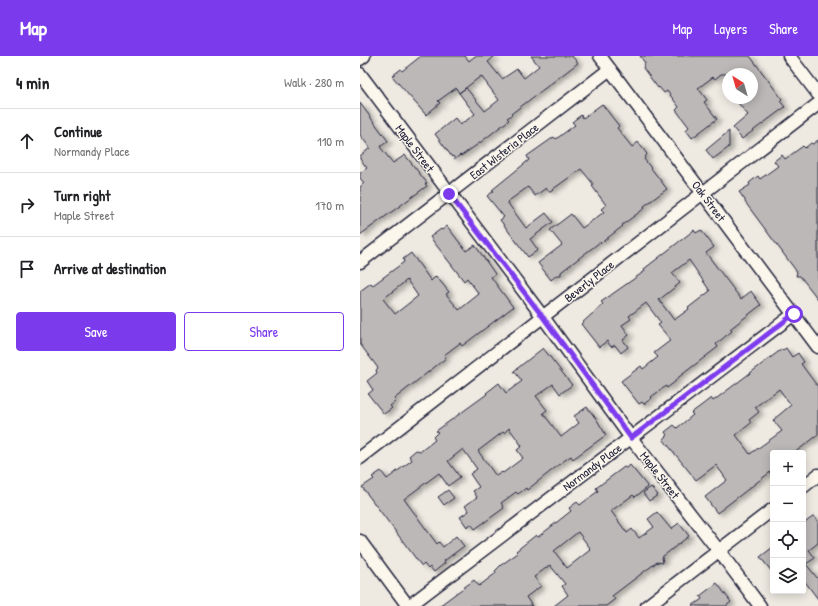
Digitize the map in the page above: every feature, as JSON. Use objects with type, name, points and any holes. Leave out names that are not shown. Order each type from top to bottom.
[{"type":"street","points":[[360,59],[364,56]]},
{"type":"street","name":"Oak Street","points":[[600,56],[818,347]]},
{"type":"street","points":[[789,56],[818,94]]},
{"type":"street","name":"East Wisteria Place","points":[[360,262],[610,69]]},
{"type":"street","name":"Maple Street","points":[[360,74],[543,317],[631,438],[760,606]]},
{"type":"street","name":"Beverly Place","points":[[360,458],[818,104]]},
{"type":"street","name":"Normandy Place","points":[[408,606],[794,314]]},
{"type":"street","points":[[804,486],[818,475]]},
{"type":"street","points":[[647,606],[770,511]]},
{"type":"street","points":[[360,541],[408,606]]},
{"type":"building","points":[[421,56],[465,56],[469,61],[475,56],[495,56],[488,62],[502,79],[517,69],[524,78],[539,66],[531,56],[572,56],[578,63],[511,114],[512,115],[507,118],[509,120],[481,142],[455,159],[435,134],[455,118],[460,125],[475,114],[459,93],[456,88],[438,101],[440,103],[426,115],[392,76],[401,69],[402,71]],"holes":[[[481,76],[499,100],[485,111],[466,88],[459,93]]]},
{"type":"building","points":[[640,56],[750,56],[782,99],[780,101],[785,107],[742,139],[733,128],[748,115],[739,104],[758,104],[758,68],[722,68],[722,74],[715,79],[713,77],[698,88],[707,100],[704,102],[717,119],[692,138],[686,130],[689,127],[676,110],[679,107],[667,91],[664,93],[659,87],[658,88],[643,68],[645,63]]},
{"type":"building","points":[[360,103],[388,141],[380,147],[393,163],[405,155],[427,183],[425,184],[427,186],[360,235],[360,187],[364,183],[360,178],[360,173],[367,168],[360,159],[360,156],[370,148],[360,135]]},
{"type":"building","points":[[602,104],[619,126],[617,128],[632,147],[638,142],[647,154],[644,159],[667,189],[644,206],[645,208],[622,225],[623,226],[561,272],[561,275],[557,275],[551,280],[538,263],[562,245],[550,230],[571,214],[582,228],[604,212],[601,209],[606,205],[592,186],[594,185],[581,169],[549,192],[546,188],[535,196],[528,187],[507,202],[526,228],[546,213],[553,222],[530,239],[538,250],[528,257],[500,220],[504,217],[487,196],[494,191],[492,190],[529,160],[527,156],[554,137],[556,139],[575,125],[572,122],[581,115],[583,118]]},
{"type":"building","points":[[729,131],[729,147],[713,159],[706,150]]},
{"type":"building","points":[[818,140],[818,299],[800,276],[796,276],[797,272],[739,192],[750,185],[749,183],[758,176],[760,179],[778,166],[774,161],[782,155],[785,159],[803,146],[805,148]]},
{"type":"building","points":[[447,226],[466,251],[475,245],[495,274],[491,277],[513,307],[462,346],[460,343],[444,355],[446,358],[394,399],[396,401],[390,406],[392,408],[384,414],[368,394],[373,390],[367,381],[377,373],[376,370],[378,368],[360,344],[360,291],[371,283],[373,285],[404,262],[403,259],[411,253],[431,281],[436,276],[449,292],[446,294],[459,310],[479,294],[467,278],[464,281],[430,237],[441,229],[442,230]],"holes":[[[407,280],[418,296],[395,314],[383,299]]]},
{"type":"building","points":[[694,230],[696,233],[701,230],[714,247],[706,253],[741,299],[751,291],[761,305],[730,329],[732,331],[716,344],[718,347],[675,380],[676,381],[667,388],[666,386],[644,404],[642,402],[639,404],[621,381],[641,366],[643,369],[658,357],[654,353],[671,340],[658,325],[661,323],[646,303],[629,316],[631,319],[622,325],[629,335],[623,340],[628,347],[621,353],[615,345],[611,347],[607,341],[599,347],[581,324],[603,304],[601,302],[645,271],[644,269]],"holes":[[[689,260],[710,291],[674,320],[659,300],[680,283],[672,273]]]},
{"type":"building","points":[[543,348],[572,385],[560,394],[553,384],[536,396],[547,410],[543,413],[561,437],[579,423],[574,416],[587,407],[606,435],[573,459],[571,456],[565,460],[527,490],[526,488],[518,494],[516,492],[501,503],[504,508],[475,529],[471,524],[467,527],[460,517],[469,511],[465,506],[477,497],[473,491],[479,487],[470,474],[477,469],[463,449],[448,461],[460,477],[448,486],[439,473],[404,499],[437,544],[439,542],[443,547],[456,536],[464,546],[444,561],[445,563],[434,572],[430,567],[428,569],[424,564],[422,566],[420,564],[362,487],[374,479],[372,477],[381,471],[387,479],[412,460],[409,456],[416,450],[421,451],[435,440],[433,437],[438,432],[436,431],[487,394],[486,393],[499,383],[506,393],[522,381],[514,371]],"holes":[[[509,428],[522,446],[517,450],[523,458],[503,473],[502,472],[496,476],[478,451]]]},
{"type":"building","points":[[786,348],[792,357],[798,353],[804,362],[801,364],[818,387],[818,435],[798,450],[770,450],[770,472],[717,513],[705,497],[727,480],[716,465],[696,480],[663,439],[667,435],[665,432],[674,425],[677,428],[693,415],[691,413],[711,398],[713,401],[782,349],[783,350]],"holes":[[[779,389],[791,405],[773,420],[782,431],[750,454],[736,435],[751,423],[749,420],[759,412],[755,407]]]},
{"type":"building","points":[[630,465],[648,487],[635,497],[633,495],[611,511],[627,533],[632,529],[639,538],[654,527],[648,519],[657,512],[671,529],[679,523],[689,536],[662,557],[663,563],[657,562],[641,574],[612,596],[615,599],[606,606],[554,606],[568,595],[562,586],[565,584],[550,565],[534,577],[541,586],[526,597],[532,606],[439,606],[474,580],[479,586],[496,573],[495,571],[501,565],[518,553],[516,551],[536,535],[538,537],[571,511],[569,508],[577,502],[580,505],[598,491],[596,488],[624,467],[626,468]],"holes":[[[578,532],[590,550],[567,568],[554,551]]]},
{"type":"building","points":[[651,487],[658,495],[649,501],[643,493]]},
{"type":"building","points":[[448,490],[454,498],[444,505],[438,497]]},
{"type":"building","points":[[814,516],[818,521],[818,543],[809,550],[815,558],[806,564],[806,522]]},
{"type":"building","points":[[770,549],[770,569],[760,557]]},
{"type":"building","points":[[806,564],[818,579],[818,599],[806,583]]},
{"type":"building","points":[[717,583],[731,602],[726,606],[692,606],[702,599],[700,596]]},
{"type":"route","points":[[449,194],[543,317],[631,438],[794,314]]}]
